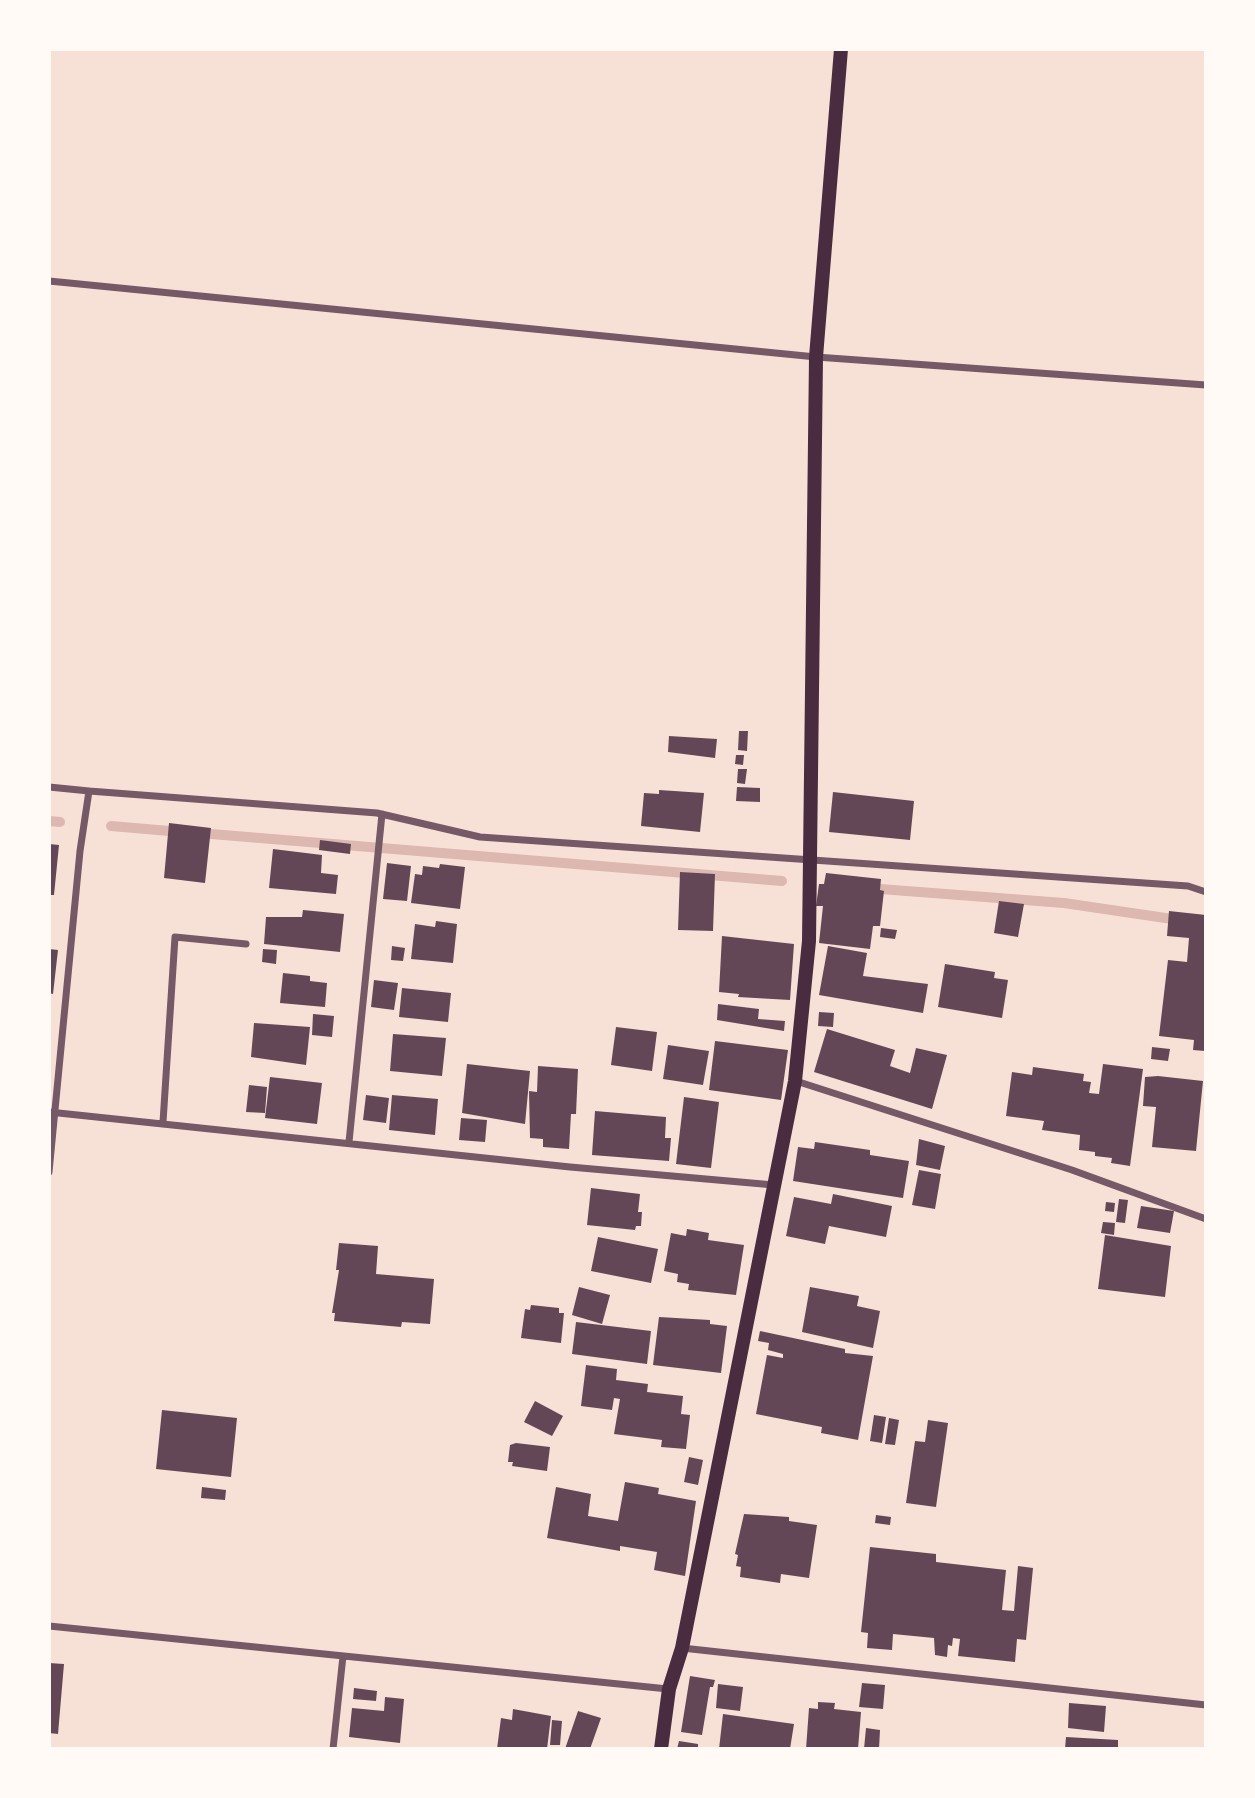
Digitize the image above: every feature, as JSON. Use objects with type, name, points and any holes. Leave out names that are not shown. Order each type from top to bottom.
[{"type":"main road","points":[[661,1749],[669,1689],[682,1648],[795,1081],[809,941],[816,357],[841,49]]},
{"type":"street","points":[[49,281],[816,357],[1206,386]]},
{"type":"street","points":[[49,787],[382,814],[480,837],[1188,886],[1206,892]]},
{"type":"street","points":[[49,1172],[52,1113],[89,791]]},
{"type":"street","points":[[349,1142],[382,814]]},
{"type":"street","points":[[163,1122],[175,937],[246,944]]},
{"type":"street","points":[[795,1081],[1072,1170],[1206,1219]]},
{"type":"street","points":[[52,1113],[163,1122],[570,1167],[775,1185]]},
{"type":"street","points":[[49,1626],[669,1689]]},
{"type":"street","points":[[682,1648],[1206,1705]]},
{"type":"street","points":[[333,1749],[343,1656]]},
{"type":"building","points":[[739,731],[748,731],[747,751],[738,750]]},
{"type":"building","points":[[669,736],[717,739],[715,758],[668,752]]},
{"type":"building","points":[[736,755],[744,755],[743,765],[735,764]]},
{"type":"building","points":[[738,769],[747,769],[745,784],[737,783]]},
{"type":"building","points":[[737,787],[760,788],[760,802],[736,801]]},
{"type":"building","points":[[659,790],[704,793],[700,832],[641,826],[644,793],[659,794]]},
{"type":"building","points":[[833,792],[914,801],[910,840],[829,832]]},
{"type":"building","points":[[169,823],[211,828],[205,883],[164,878]]},
{"type":"building","points":[[320,840],[351,844],[350,854],[319,850]]},
{"type":"building","points":[[49,844],[59,845],[54,895],[49,895]]},
{"type":"building","points":[[273,849],[322,855],[321,873],[338,875],[336,894],[269,888]]},
{"type":"building","points":[[387,863],[411,866],[407,901],[383,899]]},
{"type":"building","points":[[440,864],[465,867],[460,909],[411,903],[415,874],[422,875],[423,866],[439,868]]},
{"type":"building","points":[[680,872],[715,874],[713,931],[678,930]]},
{"type":"building","points":[[826,873],[881,879],[880,890],[884,891],[880,926],[873,926],[870,949],[819,943],[823,906],[816,906],[819,884],[824,884]]},
{"type":"building","points":[[999,901],[1024,904],[1018,937],[994,933]]},
{"type":"building","points":[[303,910],[344,914],[340,952],[264,944],[266,917],[302,917]]},
{"type":"building","points":[[1169,911],[1206,915],[1205,1051],[1193,1050],[1194,1040],[1159,1036],[1168,960],[1187,962],[1189,938],[1167,936]]},
{"type":"building","points":[[436,921],[457,924],[453,963],[411,959],[415,924],[435,927]]},
{"type":"building","points":[[881,928],[897,930],[895,939],[880,937]]},
{"type":"building","points":[[722,936],[794,944],[790,1000],[738,997],[739,994],[719,992]]},
{"type":"building","points":[[392,946],[405,948],[403,961],[391,960]]},
{"type":"building","points":[[828,946],[867,953],[863,976],[928,984],[923,1013],[819,995]]},
{"type":"building","points":[[49,949],[58,950],[53,994],[49,993]]},
{"type":"building","points":[[263,949],[277,950],[276,964],[262,962]]},
{"type":"building","points":[[945,964],[995,972],[994,978],[1008,980],[1002,1018],[938,1007]]},
{"type":"building","points":[[283,973],[310,976],[310,981],[327,983],[325,1007],[280,1003]]},
{"type":"building","points":[[374,980],[398,983],[394,1010],[371,1007]]},
{"type":"building","points":[[402,988],[451,993],[448,1022],[399,1017]]},
{"type":"building","points":[[718,1004],[759,1009],[758,1019],[785,1021],[784,1031],[717,1020]]},
{"type":"building","points":[[819,1012],[834,1013],[833,1027],[818,1026]]},
{"type":"building","points":[[313,1014],[334,1016],[332,1037],[312,1035]]},
{"type":"building","points":[[254,1023],[310,1027],[306,1065],[251,1057]]},
{"type":"building","points":[[616,1027],[657,1032],[652,1071],[611,1065]]},
{"type":"building","points":[[827,1029],[895,1050],[890,1066],[910,1073],[916,1048],[947,1055],[932,1109],[814,1072]]},
{"type":"building","points":[[393,1034],[446,1038],[442,1076],[390,1071]]},
{"type":"building","points":[[715,1041],[788,1050],[781,1100],[709,1090]]},
{"type":"building","points":[[668,1045],[709,1051],[703,1085],[663,1079]]},
{"type":"building","points":[[1152,1047],[1170,1049],[1168,1061],[1151,1059]]},
{"type":"building","points":[[467,1064],[530,1071],[525,1124],[462,1113]]},
{"type":"building","points":[[1103,1064],[1143,1069],[1130,1166],[1111,1163],[1112,1158],[1095,1156],[1095,1152],[1079,1150],[1080,1135],[1042,1130],[1044,1121],[1006,1116],[1012,1072],[1032,1075],[1033,1067],[1084,1074],[1083,1081],[1091,1082],[1089,1093],[1099,1094]]},
{"type":"building","points":[[538,1066],[578,1069],[576,1114],[571,1114],[569,1149],[543,1147],[543,1139],[530,1138],[529,1091],[537,1092]]},
{"type":"building","points":[[270,1077],[322,1083],[317,1124],[265,1118]]},
{"type":"building","points":[[1145,1077],[1203,1081],[1196,1151],[1152,1147],[1156,1107],[1143,1106]]},
{"type":"building","points":[[249,1085],[267,1087],[265,1113],[246,1112]]},
{"type":"building","points":[[366,1095],[389,1098],[386,1123],[363,1120]]},
{"type":"building","points":[[392,1095],[438,1099],[435,1135],[389,1130]]},
{"type":"building","points":[[684,1097],[719,1102],[711,1168],[676,1164]]},
{"type":"building","points":[[595,1111],[666,1117],[665,1138],[671,1138],[669,1161],[592,1155]]},
{"type":"building","points":[[461,1118],[487,1120],[485,1142],[459,1140]]},
{"type":"building","points":[[919,1139],[945,1146],[940,1170],[916,1165]]},
{"type":"building","points":[[815,1142],[870,1150],[870,1155],[909,1161],[903,1198],[793,1181],[798,1147],[814,1149]]},
{"type":"building","points":[[919,1170],[941,1174],[935,1209],[912,1205]]},
{"type":"building","points":[[591,1188],[640,1194],[638,1212],[642,1212],[641,1226],[636,1226],[635,1230],[587,1225]]},
{"type":"building","points":[[833,1194],[892,1206],[886,1237],[829,1226],[825,1244],[786,1236],[794,1197],[831,1204]]},
{"type":"building","points":[[1119,1199],[1128,1200],[1125,1223],[1116,1222]]},
{"type":"building","points":[[1106,1202],[1115,1203],[1114,1212],[1105,1211]]},
{"type":"building","points":[[1141,1206],[1174,1211],[1170,1233],[1137,1228]]},
{"type":"building","points":[[1103,1222],[1115,1223],[1114,1235],[1101,1233]]},
{"type":"building","points":[[687,1229],[709,1233],[708,1240],[744,1245],[736,1295],[688,1290],[689,1284],[677,1282],[678,1274],[664,1271],[671,1233],[686,1236]]},
{"type":"building","points":[[1105,1235],[1171,1246],[1165,1297],[1098,1289]]},
{"type":"building","points":[[598,1237],[658,1249],[651,1283],[591,1271]]},
{"type":"building","points":[[339,1243],[378,1246],[376,1274],[434,1279],[430,1324],[402,1322],[401,1327],[334,1321],[335,1313],[332,1313],[339,1270],[336,1270]]},
{"type":"building","points":[[579,1287],[610,1295],[602,1324],[572,1315]]},
{"type":"building","points":[[810,1287],[859,1296],[857,1306],[880,1311],[873,1348],[802,1332]]},
{"type":"building","points":[[531,1305],[559,1308],[559,1313],[564,1313],[561,1343],[521,1338],[525,1309],[530,1310]]},
{"type":"building","points":[[659,1317],[710,1320],[710,1324],[727,1326],[721,1373],[653,1365]]},
{"type":"building","points":[[576,1322],[651,1331],[647,1364],[572,1354]]},
{"type":"building","points":[[760,1331],[845,1349],[845,1353],[873,1356],[858,1440],[821,1433],[822,1427],[756,1414],[767,1355],[783,1358],[783,1354],[768,1350],[769,1343],[758,1341]]},
{"type":"building","points":[[586,1365],[617,1369],[616,1380],[648,1384],[647,1392],[683,1396],[681,1414],[690,1415],[686,1449],[661,1447],[662,1440],[614,1434],[620,1399],[614,1398],[612,1410],[581,1406]]},
{"type":"building","points":[[535,1401],[563,1416],[552,1436],[524,1422]]},
{"type":"building","points":[[162,1410],[237,1418],[231,1477],[156,1469]]},
{"type":"building","points":[[874,1415],[886,1417],[882,1443],[870,1441]]},
{"type":"building","points":[[889,1418],[899,1420],[895,1445],[885,1444]]},
{"type":"building","points":[[928,1420],[948,1423],[936,1507],[906,1503],[915,1441],[925,1442]]},
{"type":"building","points":[[516,1443],[550,1447],[547,1471],[512,1466],[513,1462],[508,1462],[510,1445]]},
{"type":"building","points":[[689,1457],[703,1460],[698,1485],[684,1482]]},
{"type":"building","points":[[625,1482],[659,1488],[658,1494],[696,1501],[685,1576],[654,1570],[657,1552],[620,1546],[620,1551],[547,1538],[556,1487],[591,1494],[588,1516],[618,1521]]},
{"type":"building","points":[[202,1487],[226,1490],[225,1500],[201,1498]]},
{"type":"building","points":[[744,1514],[789,1517],[789,1521],[817,1525],[809,1578],[781,1574],[780,1583],[740,1577],[741,1567],[736,1566],[738,1555],[735,1554]]},
{"type":"building","points":[[876,1515],[891,1517],[890,1525],[875,1523]]},
{"type":"building","points":[[870,1547],[936,1554],[936,1562],[1006,1570],[1002,1610],[1014,1611],[1018,1566],[1033,1568],[1026,1640],[1017,1639],[1015,1662],[958,1656],[960,1639],[953,1638],[952,1646],[948,1645],[947,1657],[935,1655],[934,1638],[893,1634],[892,1650],[867,1648],[868,1633],[861,1632]]},
{"type":"building","points":[[49,1663],[64,1664],[58,1734],[49,1733]]},
{"type":"building","points":[[690,1676],[715,1680],[713,1687],[710,1687],[702,1735],[681,1732]]},
{"type":"building","points":[[862,1683],[885,1685],[883,1709],[859,1707]]},
{"type":"building","points":[[718,1684],[743,1687],[740,1711],[716,1708]]},
{"type":"building","points":[[354,1688],[377,1691],[376,1701],[353,1699]]},
{"type":"building","points":[[385,1697],[404,1699],[400,1743],[349,1737],[352,1708],[384,1711]]},
{"type":"building","points":[[818,1702],[835,1703],[834,1709],[861,1712],[858,1749],[806,1749],[809,1708],[818,1709]]},
{"type":"building","points":[[1069,1703],[1106,1706],[1104,1732],[1068,1728]]},
{"type":"building","points":[[513,1709],[551,1716],[547,1749],[497,1749],[501,1718],[512,1720]]},
{"type":"building","points":[[578,1711],[601,1718],[590,1749],[565,1749]]},
{"type":"building","points":[[723,1714],[794,1724],[790,1749],[719,1749]]},
{"type":"building","points":[[552,1720],[562,1721],[560,1745],[550,1745]]},
{"type":"building","points":[[866,1728],[880,1730],[879,1749],[864,1749]]},
{"type":"building","points":[[1066,1737],[1118,1740],[1118,1749],[1065,1749]]},
{"type":"building","points":[[679,1741],[698,1744],[698,1749],[677,1749]]},
{"type":"waterway","points":[[49,821],[60,822]]},
{"type":"waterway","points":[[111,826],[181,832]]},
{"type":"waterway","points":[[199,833],[782,881]]},
{"type":"waterway","points":[[867,888],[1064,903],[1179,920]]}]
